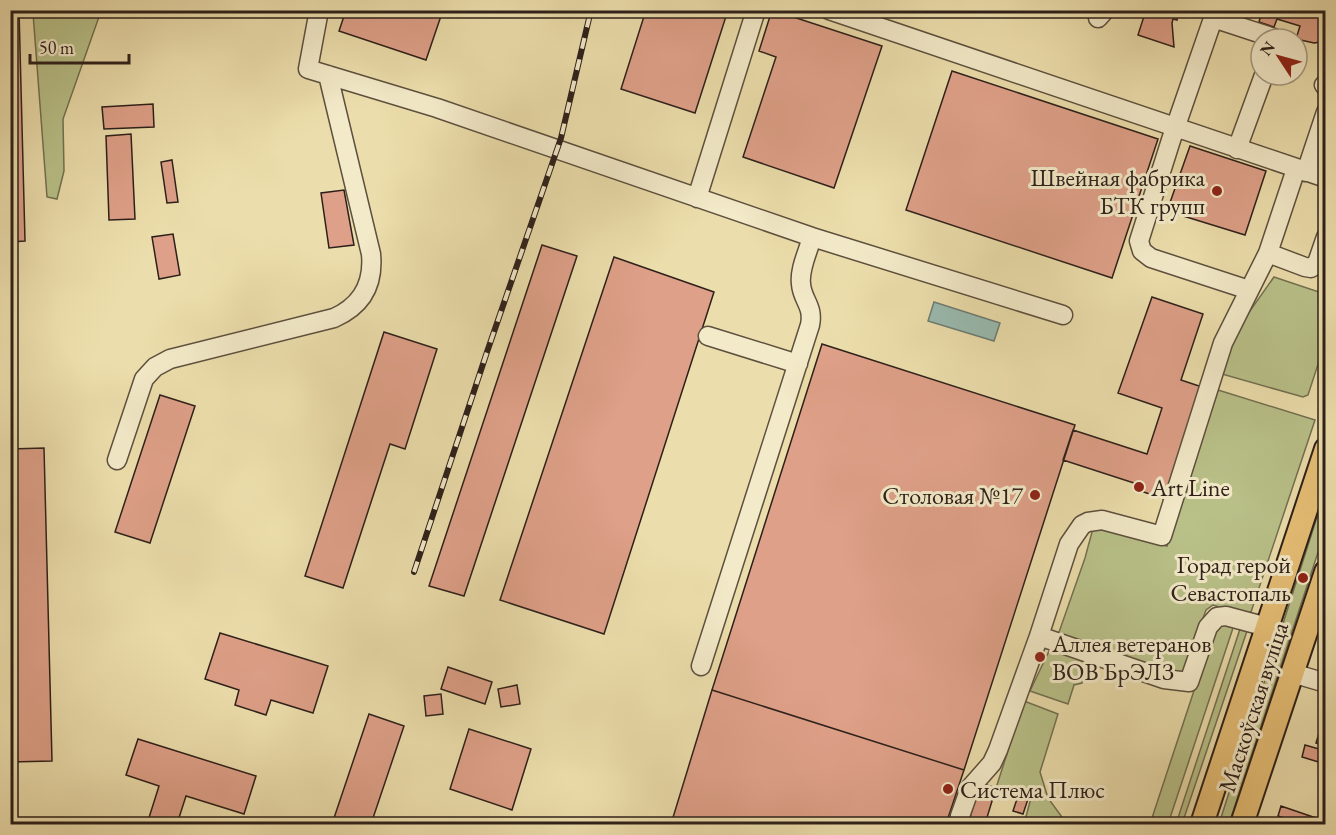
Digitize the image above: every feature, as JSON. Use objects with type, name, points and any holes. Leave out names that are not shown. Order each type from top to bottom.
[{"type":"main road","name":"Маскоўская вуліца","points":[[1204,823],[1326,448]]},
{"type":"main road","name":"Маскоўская вуліца","points":[[1242,825],[1326,572]]},
{"type":"street","points":[[319,10],[308,69],[437,108],[812,237],[1063,315]]},
{"type":"street","points":[[697,198],[756,10]]},
{"type":"street","points":[[829,10],[1175,129],[1326,178]]},
{"type":"street","points":[[1249,290],[1151,258],[1142,251],[1140,237],[1214,14],[1241,18],[1256,27]]},
{"type":"street","points":[[117,460],[141,386],[155,367],[170,359],[334,318],[345,314],[362,297],[371,275],[371,254],[328,75]]},
{"type":"street","points":[[1237,149],[1259,87]]},
{"type":"street","points":[[960,816],[970,788],[992,763],[998,750],[1076,531],[1088,522],[1102,520],[1162,536],[1223,343],[1268,253],[1326,112]]},
{"type":"street","points":[[701,666],[812,318],[812,311],[801,284],[803,267],[812,237]]},
{"type":"street","points":[[1268,253],[1311,268],[1317,263],[1326,237]]},
{"type":"street","points":[[708,336],[798,364]]},
{"type":"street","points":[[1039,636],[1150,675],[1189,682],[1209,627],[1217,617],[1226,616],[1267,627]]},
{"type":"street","points":[[1292,673],[1326,683]]},
{"type":"green space","points":[[37,11],[101,11],[63,119],[64,171],[57,199],[47,197],[33,13]]},
{"type":"green space","points":[[1274,277],[1325,294],[1325,343],[1308,395],[1303,397],[1222,374],[1235,332]]},
{"type":"green space","points":[[1218,390],[1315,420],[1251,612],[1245,615],[1213,605],[1206,610],[1183,673],[1173,676],[1058,635],[1092,532],[1098,528],[1167,546]]},
{"type":"green space","points":[[1325,492],[1325,531],[1229,824],[1219,824]]},
{"type":"green space","points":[[1222,622],[1234,625],[1168,824],[1150,824],[1215,627]]},
{"type":"green space","points":[[1240,629],[1247,631],[1182,824],[1176,824]]},
{"type":"green space","points":[[1050,649],[1089,661],[1082,683],[1074,685],[1068,704],[1030,691]]},
{"type":"green space","points":[[1024,701],[1058,714],[1040,772],[1048,798],[1067,824],[1024,824],[1031,798],[996,788]]},
{"type":"water","points":[[934,302],[1000,323],[994,341],[928,321]]},
{"type":"building","points":[[10,10],[19,10],[25,241],[10,242]]},
{"type":"building","points":[[346,10],[443,10],[426,60],[339,31]]},
{"type":"building","points":[[646,10],[728,10],[695,113],[621,89]]},
{"type":"building","points":[[772,10],[882,46],[834,188],[743,157],[776,57],[759,51]]},
{"type":"building","points":[[1136,10],[1179,10],[1177,20],[1173,19],[1172,23],[1174,47],[1138,35],[1145,13]]},
{"type":"building","points":[[1262,10],[1326,10],[1326,38],[1321,42],[1309,42],[1309,27],[1300,27],[1277,19],[1274,27],[1259,22]]},
{"type":"building","points":[[952,71],[1158,139],[1112,278],[906,210]]},
{"type":"building","points":[[153,104],[154,127],[104,129],[102,107]]},
{"type":"building","points":[[131,134],[135,219],[109,220],[106,136]]},
{"type":"building","name":"Швейная фабрика БТК групп","points":[[1190,146],[1266,171],[1245,235],[1167,211]]},
{"type":"building","points":[[172,160],[178,202],[167,203],[161,162]]},
{"type":"building","points":[[344,190],[354,245],[329,248],[321,193]]},
{"type":"building","points":[[173,234],[180,275],[159,279],[152,237]]},
{"type":"building","points":[[542,245],[577,256],[464,596],[429,586]]},
{"type":"building","points":[[614,257],[714,292],[604,634],[500,600]]},
{"type":"building","points":[[1152,297],[1203,314],[1181,380],[1202,387],[1164,499],[1135,489],[1137,484],[1063,460],[1073,430],[1147,454],[1162,408],[1118,393]]},
{"type":"building","points":[[384,332],[437,349],[405,449],[390,444],[343,588],[305,576]]},
{"type":"building","points":[[822,344],[1075,425],[964,770],[712,690]]},
{"type":"building","points":[[160,395],[195,406],[150,543],[115,532]]},
{"type":"building","points":[[44,448],[52,761],[10,762],[10,449]]},
{"type":"building","points":[[220,633],[328,666],[313,713],[271,700],[266,715],[235,705],[239,690],[205,679]]},
{"type":"building","points":[[448,667],[492,682],[485,704],[441,689]]},
{"type":"building","points":[[517,685],[520,704],[501,707],[498,689]]},
{"type":"building","points":[[712,690],[964,770],[946,824],[671,824]]},
{"type":"building","points":[[441,694],[443,714],[426,716],[424,696]]},
{"type":"building","points":[[369,714],[404,726],[371,824],[332,824]]},
{"type":"building","points":[[469,729],[531,749],[512,810],[450,789]]},
{"type":"building","points":[[1320,730],[1326,732],[1326,746],[1316,743]]},
{"type":"building","points":[[138,739],[256,776],[244,814],[186,796],[177,824],[147,824],[159,786],[126,775]]},
{"type":"building","points":[[1305,745],[1326,751],[1322,763],[1302,757]]},
{"type":"building","points":[[980,783],[996,788],[985,824],[968,824]]},
{"type":"building","points":[[1018,796],[1028,799],[1023,814],[1013,811]]},
{"type":"building","points":[[1281,806],[1316,818],[1313,824],[1301,824],[1278,816]]},
{"type":"railway","points":[[414,572],[561,138],[591,10]]},
{"type":"place","name":"Швейная фабрика БТК групп","points":[[1217,191]]},
{"type":"place","name":"Art Line","points":[[1139,487]]},
{"type":"place","name":"Столовая №17","points":[[1035,495]]},
{"type":"place","name":"Горад герой Севастопаль","points":[[1303,578]]},
{"type":"place","name":"Аллея ветеранов ВОВ БрЭЛЗ","points":[[1040,657]]},
{"type":"place","name":"Система Плюс","points":[[948,789]]}]
